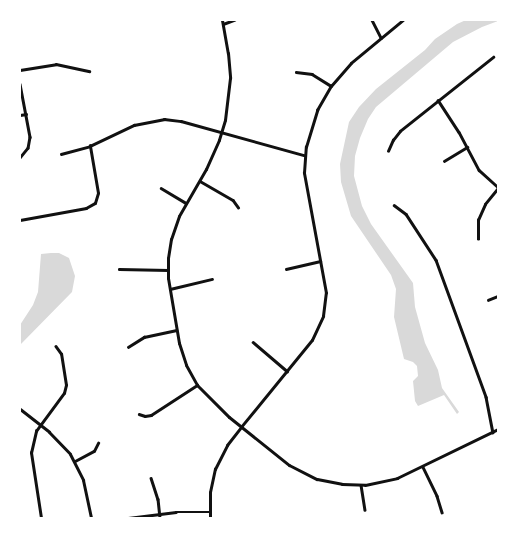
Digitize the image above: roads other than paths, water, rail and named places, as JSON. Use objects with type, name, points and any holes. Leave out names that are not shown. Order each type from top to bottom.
[{"type":"street","points":[[234,20],[222,22],[228,53],[230,78],[228,108],[222,132],[200,181],[186,203],[171,239],[168,270],[176,330],[182,354],[197,385],[209,399],[278,458],[300,472],[330,482],[360,485],[397,478],[423,467],[498,430]]},
{"type":"street","points":[[372,20],[381,38]]},
{"type":"street","points":[[210,518],[211,485],[215,469],[226,445],[312,340],[323,316],[326,293],[305,184],[304,155],[315,115],[331,86],[351,63],[403,20]]},
{"type":"street","points":[[388,151],[393,140],[400,131],[493,57]]},
{"type":"street","points":[[20,70],[56,64],[89,71]]},
{"type":"street","points":[[296,72],[312,74],[331,86]]},
{"type":"street","points":[[20,84],[26,114],[29,142],[26,151],[20,158]]},
{"type":"street","points":[[438,100],[467,147],[479,170],[498,188],[485,204],[478,220],[478,239]]},
{"type":"street","points":[[20,115],[26,114]]},
{"type":"street","points":[[61,154],[90,146],[121,130],[155,120],[181,121],[304,155]]},
{"type":"street","points":[[20,220],[86,208],[95,203],[98,193],[90,146]]},
{"type":"street","points":[[444,161],[467,147]]},
{"type":"street","points":[[200,181],[233,200],[238,207]]},
{"type":"street","points":[[161,188],[186,203]]},
{"type":"street","points":[[394,205],[406,214],[436,260],[486,397],[493,432]]},
{"type":"street","points":[[286,269],[320,261]]},
{"type":"street","points":[[119,269],[168,270]]},
{"type":"street","points":[[170,289],[212,279]]},
{"type":"street","points":[[488,300],[498,296]]},
{"type":"street","points":[[128,347],[144,337],[176,330]]},
{"type":"street","points":[[253,342],[287,371]]},
{"type":"street","points":[[41,518],[31,453],[33,438],[40,424],[64,393],[66,386],[61,354],[56,347]]},
{"type":"street","points":[[139,414],[145,416],[151,414],[197,385]]},
{"type":"street","points":[[20,409],[57,439],[75,462],[85,485],[91,518]]},
{"type":"street","points":[[75,462],[94,451],[98,443]]},
{"type":"street","points":[[423,467],[437,496],[442,512]]},
{"type":"street","points":[[151,478],[157,495],[160,518]]},
{"type":"street","points":[[360,485],[365,510]]},
{"type":"street","points":[[128,518],[160,513],[210,512]]}]
